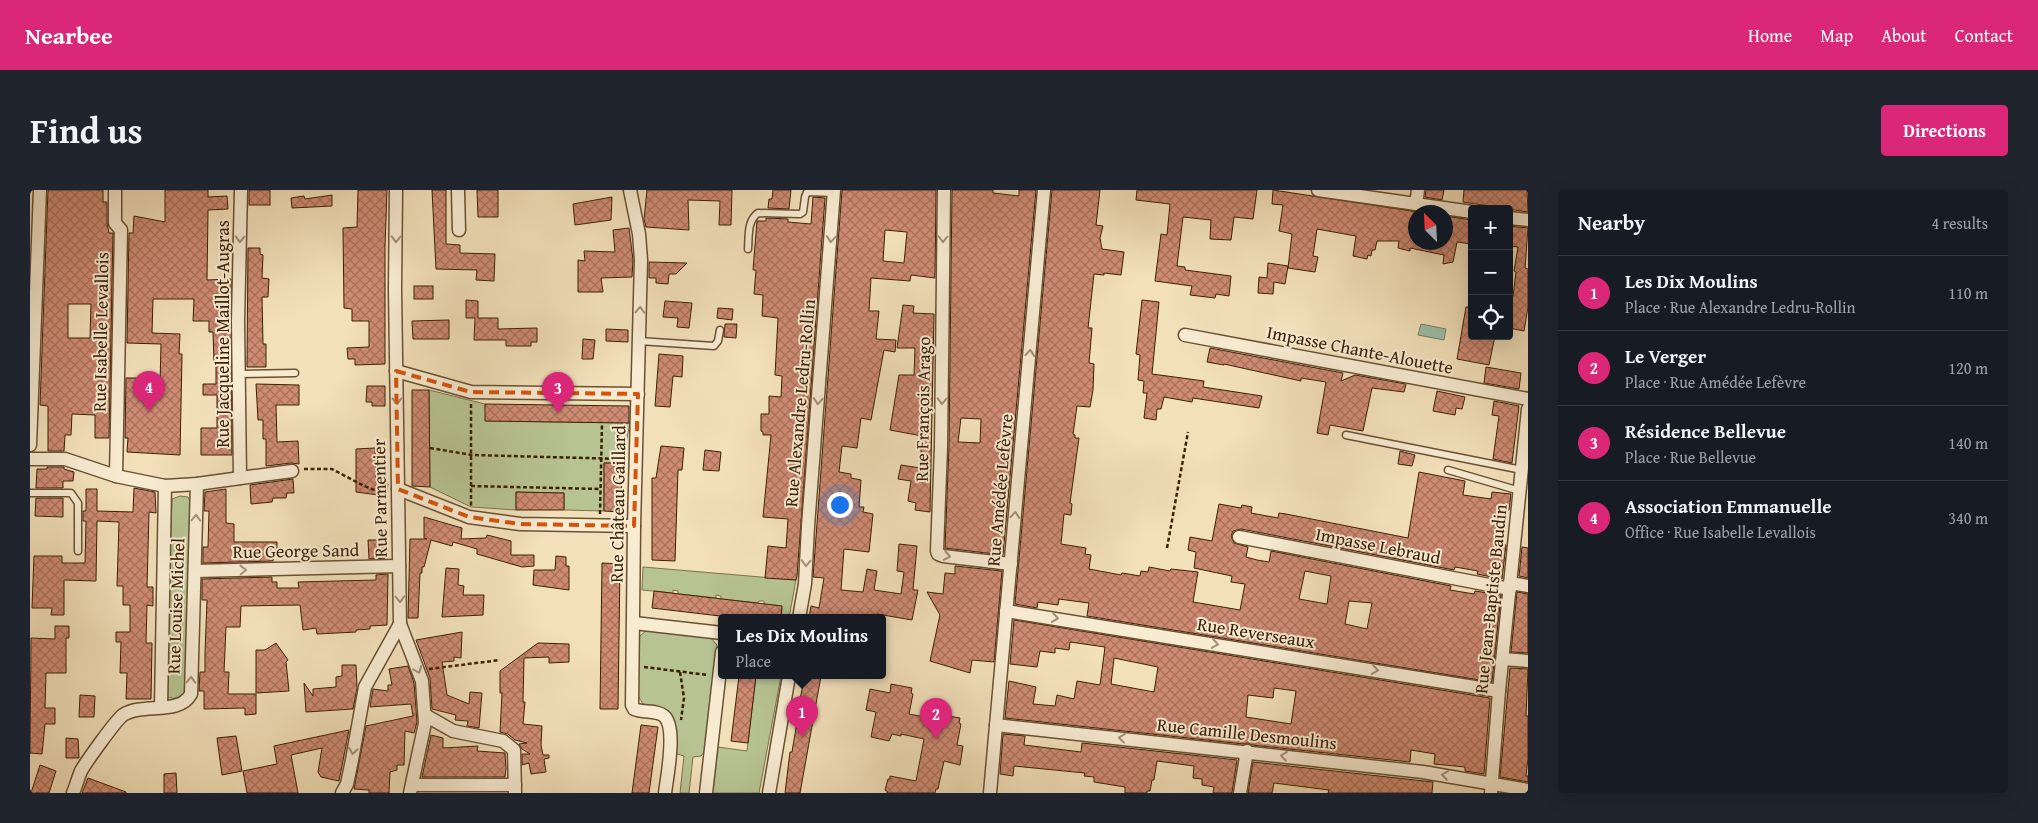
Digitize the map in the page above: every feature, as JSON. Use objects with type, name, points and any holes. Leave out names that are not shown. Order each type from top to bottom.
[{"type":"street","points":[[30,445],[40,190]]},
{"type":"street","name":"Rue Isabelle Levallois","points":[[115,190],[115,223],[121,230],[116,476]]},
{"type":"street","name":"Rue Jacqueline Maillot-Augras","points":[[240,478],[238,321],[241,190]]},
{"type":"street","name":"Rue Parmentier","points":[[342,793],[352,760],[365,688],[400,624],[396,371],[396,190]]},
{"type":"street","points":[[458,190],[458,230]]},
{"type":"street","name":"Rue Château Gaillard","points":[[630,190],[640,246],[634,526],[634,709],[664,716],[671,727],[665,793]]},
{"type":"street","name":"Rue François Arago","points":[[944,190],[941,448],[937,551],[943,556],[1011,564]]},
{"type":"street","name":"Rue Amédée Lefèvre","points":[[990,793],[1044,190]]},
{"type":"street","points":[[1318,190],[1468,211]]},
{"type":"street","points":[[1416,204],[1418,190]]},
{"type":"street","name":"Rue Alexandre Ledru-Rollin","points":[[800,614],[805,584],[834,191]]},
{"type":"street","points":[[1513,218],[1528,220]]},
{"type":"street","name":"Impasse Chante-Alouette","points":[[1185,335],[1528,399]]},
{"type":"street","points":[[396,371],[471,392],[638,394]]},
{"type":"street","name":"Rue Jean-Baptiste Baudin","points":[[1492,788],[1499,691],[1520,491],[1524,475],[1528,410]]},
{"type":"street","points":[[30,458],[65,459],[116,476],[165,486],[197,484],[292,471]]},
{"type":"street","name":"Rue Louise Michel","points":[[73,793],[82,769],[122,716],[140,708],[179,704],[187,700],[191,694],[197,484]]},
{"type":"street","name":"Rue Louise Michel","points":[[161,707],[165,486]]},
{"type":"street","points":[[398,494],[471,518],[520,524],[634,526]]},
{"type":"street","name":"Impasse Lebraud","points":[[1239,537],[1510,586],[1528,586]]},
{"type":"street","name":"Rue George Sand","points":[[195,571],[399,566]]},
{"type":"street","name":"Rue Reverseaux","points":[[1006,611],[1499,691]]},
{"type":"street","points":[[634,623],[718,633]]},
{"type":"street","points":[[400,624],[422,681],[424,715],[425,723],[411,789],[515,789],[514,750],[503,741],[453,731],[424,715]]},
{"type":"street","points":[[1503,659],[1528,661]]},
{"type":"street","points":[[706,793],[719,679]]},
{"type":"street","points":[[769,793],[788,679]]},
{"type":"street","name":"Rue Camille Desmoulins","points":[[996,725],[1247,751],[1422,772],[1492,788],[1528,790]]},
{"type":"street","points":[[1240,793],[1247,751]]},
{"type":"lane","points":[[748,249],[750,224],[758,213],[800,214],[802,212],[804,196],[807,192],[834,191]]},
{"type":"lane","points":[[639,341],[714,346],[718,341],[720,330]]},
{"type":"lane","points":[[239,371],[295,373]]},
{"type":"lane","points":[[1346,435],[1524,475]]},
{"type":"lane","points":[[1448,470],[1520,491]]},
{"type":"lane","points":[[30,493],[71,493],[78,503],[78,551]]},
{"type":"path","points":[[471,392],[471,518]]},
{"type":"path","points":[[600,526],[602,423]]},
{"type":"path","points":[[1167,548],[1188,432]]},
{"type":"path","points":[[430,448],[472,455],[636,459]]},
{"type":"path","points":[[292,471],[310,467],[332,469],[364,486],[398,494]]},
{"type":"path","points":[[471,486],[601,490]]},
{"type":"path","points":[[418,671],[500,660]]},
{"type":"path","points":[[633,666],[718,676]]},
{"type":"path","points":[[670,738],[682,716],[684,690],[680,672]]},
{"type":"highlighted area","points":[[396,371],[471,392],[638,394],[634,526],[520,524],[469,517],[398,489]]},
{"type":"shaded area","points":[[1421,324],[1446,329],[1444,340],[1418,335]]},
{"type":"shaded area","points":[[429,390],[485,404],[486,421],[630,423],[622,463],[604,463],[604,511],[564,510],[564,493],[516,492],[516,510],[471,507],[430,487]]},
{"type":"shaded area","points":[[180,496],[188,497],[191,503],[187,691],[180,697],[174,698],[168,697],[165,692],[172,499]]},
{"type":"shaded area","points":[[643,567],[796,580],[790,614],[781,614],[782,606],[764,604],[764,601],[759,601],[758,603],[721,599],[721,596],[716,595],[716,598],[678,594],[678,591],[673,590],[673,593],[642,590]]},
{"type":"shaded area","points":[[648,629],[710,637],[717,645],[705,751],[701,756],[693,757],[689,793],[680,793],[684,756],[677,754],[676,751],[674,721],[659,707],[643,704],[638,696],[639,640],[640,636]]},
{"type":"shaded area","points":[[756,679],[780,679],[759,793],[712,793],[718,747],[747,751]]},
{"type":"building","points":[[48,190],[103,190],[103,202],[107,202],[109,233],[113,233],[109,438],[95,438],[95,415],[72,414],[71,435],[65,435],[64,451],[48,451],[48,406],[40,405]],"holes":[[[68,304],[91,304],[90,338],[68,338]]]},
{"type":"building","points":[[165,190],[208,190],[208,197],[227,196],[228,209],[208,210],[207,280],[231,279],[232,455],[201,455],[201,428],[217,428],[217,395],[203,395],[203,384],[216,384],[216,362],[214,362],[213,332],[209,332],[209,321],[193,321],[194,299],[153,299],[152,333],[180,334],[179,354],[182,354],[180,455],[127,452],[128,438],[125,438],[126,378],[136,378],[136,383],[160,384],[161,344],[127,343],[129,233],[133,233],[134,216],[165,222]]},
{"type":"building","points":[[249,190],[270,190],[270,205],[249,205]]},
{"type":"building","points":[[358,190],[387,190],[385,364],[355,365],[355,359],[348,359],[347,348],[369,347],[369,321],[352,321],[352,309],[344,308],[343,228],[357,227]]},
{"type":"building","points":[[432,190],[446,190],[446,244],[460,245],[460,253],[495,254],[494,281],[476,280],[477,270],[436,269]]},
{"type":"building","points":[[477,190],[498,190],[498,217],[478,217]]},
{"type":"building","points":[[647,190],[732,190],[731,225],[719,225],[720,201],[688,200],[689,230],[646,227],[644,219]]},
{"type":"building","points":[[773,190],[791,190],[789,209],[768,208]]},
{"type":"building","points":[[842,190],[936,190],[935,278],[911,275],[910,281],[871,278],[869,311],[879,311],[876,339],[896,340],[895,352],[884,350],[871,420],[861,418],[857,448],[842,446],[839,472],[851,474],[851,478],[861,480],[859,507],[864,507],[863,512],[873,514],[869,552],[844,549],[841,590],[863,592],[867,569],[877,571],[874,590],[901,594],[904,572],[897,571],[899,544],[917,546],[913,590],[918,590],[912,620],[886,616],[886,614],[810,614],[811,606],[819,608],[824,578],[813,577]],"holes":[[[885,230],[907,232],[904,263],[883,261]]]},
{"type":"building","points":[[952,190],[993,190],[993,193],[1019,196],[1019,190],[1036,190],[1003,555],[945,548],[949,447]],"holes":[[[961,418],[981,419],[980,443],[958,442]]]},
{"type":"building","points":[[1052,190],[1100,190],[1096,225],[1103,226],[1100,238],[1102,249],[1124,252],[1121,275],[1094,274],[1088,328],[1092,328],[1089,363],[1094,364],[1093,390],[1090,407],[1077,406],[1073,434],[1075,438],[1079,438],[1070,503],[1072,504],[1071,515],[1064,514],[1061,544],[1086,548],[1085,554],[1091,555],[1089,569],[1121,575],[1122,573],[1140,576],[1141,571],[1148,572],[1149,567],[1170,571],[1171,569],[1198,572],[1193,602],[1240,610],[1245,584],[1231,582],[1232,576],[1194,568],[1196,552],[1188,550],[1190,537],[1212,541],[1219,504],[1241,508],[1242,505],[1252,507],[1251,513],[1278,518],[1279,513],[1286,514],[1408,538],[1419,472],[1465,481],[1463,495],[1491,499],[1492,492],[1511,494],[1509,510],[1498,508],[1494,542],[1506,545],[1502,579],[1477,574],[1478,571],[1455,567],[1454,570],[1241,529],[1233,531],[1231,536],[1234,543],[1248,547],[1246,557],[1257,560],[1269,562],[1271,551],[1451,586],[1450,590],[1474,594],[1475,591],[1501,595],[1492,682],[1087,616],[1089,603],[1059,599],[1058,605],[1038,602],[1037,608],[1015,604]],"holes":[[[1305,571],[1331,576],[1327,604],[1299,599]],[[1349,601],[1372,603],[1367,629],[1345,624]]]},
{"type":"building","points":[[1137,190],[1257,190],[1253,219],[1234,217],[1231,240],[1210,239],[1211,220],[1183,217],[1177,266],[1185,267],[1185,270],[1231,276],[1229,296],[1216,294],[1215,298],[1190,295],[1192,286],[1155,281],[1161,234],[1167,235],[1170,204],[1136,200]]},
{"type":"building","points":[[1273,190],[1408,210],[1408,250],[1410,251],[1398,248],[1399,241],[1377,241],[1375,250],[1372,250],[1371,256],[1368,255],[1367,259],[1353,256],[1356,236],[1317,229],[1313,256],[1318,257],[1315,272],[1288,268],[1292,234],[1279,231],[1283,205],[1272,204]]},
{"type":"building","points":[[1426,190],[1444,190],[1442,200],[1425,197]]},
{"type":"building","points":[[1464,190],[1527,190],[1528,212],[1513,210],[1513,205],[1482,205],[1463,202]]},
{"type":"building","points":[[332,195],[332,206],[292,208],[291,198],[304,196],[305,199]]},
{"type":"building","points":[[612,197],[611,220],[575,225],[573,204]]},
{"type":"building","points":[[813,197],[825,198],[797,576],[796,580],[765,578],[768,546],[786,548],[788,519],[763,517],[771,435],[763,435],[761,431],[761,414],[769,414],[769,396],[781,397],[782,376],[775,375],[778,318],[762,316],[763,295],[754,294],[756,270],[753,270],[757,221],[766,221],[766,218],[788,219],[788,222],[811,224]]},
{"type":"building","points":[[1453,217],[1468,219],[1468,243],[1457,242],[1453,262],[1443,264],[1444,255],[1420,250],[1453,250]]},
{"type":"building","points":[[1513,226],[1528,228],[1525,268],[1528,269],[1528,307],[1524,331],[1513,329],[1513,296],[1516,272],[1514,271],[1518,247],[1513,246]]},
{"type":"building","points":[[629,228],[633,260],[632,277],[601,278],[603,292],[578,292],[578,260],[585,261],[584,251],[615,252],[613,230]]},
{"type":"building","points":[[248,248],[260,248],[260,254],[263,255],[262,278],[269,279],[268,297],[262,297],[263,344],[266,344],[266,367],[247,367]]},
{"type":"building","points":[[649,262],[687,263],[676,274],[669,274],[668,284],[656,283],[656,278],[649,278]]},
{"type":"building","points":[[1268,263],[1288,266],[1285,284],[1274,282],[1273,294],[1258,293],[1259,277],[1267,278]]},
{"type":"building","points":[[414,286],[433,286],[433,299],[414,299]]},
{"type":"building","points":[[466,300],[478,301],[478,318],[498,318],[498,329],[537,328],[537,342],[531,342],[531,346],[506,346],[506,340],[474,340],[475,318],[466,318]]},
{"type":"building","points":[[1142,300],[1159,302],[1152,374],[1204,381],[1203,387],[1262,396],[1259,408],[1193,398],[1192,402],[1164,397],[1161,409],[1157,409],[1156,420],[1144,418],[1147,393],[1143,393],[1144,381],[1138,380],[1140,355],[1136,354]]},
{"type":"building","points":[[665,301],[692,303],[689,328],[677,327],[678,318],[663,317]]},
{"type":"building","points":[[903,305],[914,306],[913,313],[934,314],[930,512],[915,510],[916,503],[908,501],[911,481],[898,479],[901,465],[920,468],[922,436],[890,430],[899,375],[914,375],[915,348],[897,348]]},
{"type":"building","points":[[1466,307],[1468,307],[1468,340],[1494,340],[1489,365],[1457,359]]},
{"type":"building","points":[[718,308],[733,309],[732,320],[717,318]]},
{"type":"building","points":[[449,320],[449,339],[413,339],[412,321]]},
{"type":"building","points":[[725,324],[737,324],[736,338],[724,337]]},
{"type":"building","points":[[606,329],[628,330],[628,342],[606,341]]},
{"type":"building","points":[[583,339],[595,340],[593,359],[582,359]]},
{"type":"building","points":[[1210,348],[1343,373],[1341,381],[1355,375],[1406,384],[1404,392],[1372,388],[1363,431],[1330,425],[1328,435],[1317,433],[1326,382],[1301,378],[1301,381],[1207,362]]},
{"type":"building","points":[[659,354],[683,356],[682,377],[673,376],[670,407],[655,406]]},
{"type":"building","points":[[1486,367],[1521,373],[1519,389],[1484,383]]},
{"type":"building","points":[[256,384],[299,385],[299,405],[276,405],[277,442],[298,441],[299,464],[266,466],[266,439],[263,439],[263,420],[258,420]]},
{"type":"building","points":[[367,386],[385,386],[385,406],[372,406],[372,402],[366,402]]},
{"type":"building","points":[[412,390],[429,390],[430,487],[412,486]]},
{"type":"building","points":[[1437,391],[1465,397],[1462,409],[1456,408],[1455,415],[1433,411]]},
{"type":"building","points":[[1494,401],[1519,406],[1512,463],[1493,459],[1499,416],[1492,415]]},
{"type":"building","points":[[485,404],[629,406],[629,423],[485,421]]},
{"type":"building","points":[[661,446],[684,448],[682,470],[678,470],[675,561],[652,560],[652,478],[656,478]]},
{"type":"building","points":[[375,448],[376,483],[388,484],[386,496],[356,492],[356,449]]},
{"type":"building","points":[[705,450],[721,452],[719,471],[703,470]]},
{"type":"building","points":[[1400,451],[1415,455],[1412,466],[1398,464]]},
{"type":"building","points":[[604,463],[622,463],[621,512],[604,511]]},
{"type":"building","points":[[47,467],[64,467],[64,469],[74,472],[73,481],[63,481],[63,488],[36,488],[37,469],[47,469]]},
{"type":"building","points":[[293,479],[294,493],[287,493],[286,498],[273,498],[272,502],[251,504],[250,485]]},
{"type":"building","points":[[134,488],[155,492],[156,513],[149,512],[147,587],[153,587],[153,606],[147,605],[146,643],[152,643],[151,699],[126,699],[127,673],[120,673],[121,642],[116,642],[116,632],[130,632],[130,605],[123,605],[123,586],[117,586],[119,522],[97,521],[96,581],[64,580],[64,615],[51,615],[52,608],[32,608],[34,556],[62,556],[62,563],[85,563],[86,521],[83,521],[83,511],[86,511],[86,489],[97,489],[97,511],[133,512]]},
{"type":"building","points":[[226,489],[226,523],[234,524],[234,542],[277,542],[277,556],[274,556],[273,561],[203,563],[203,547],[208,547],[209,511],[204,511],[205,492]]},
{"type":"building","points":[[516,492],[564,493],[564,510],[516,510]]},
{"type":"building","points":[[36,498],[63,498],[63,517],[35,516]]},
{"type":"building","points":[[424,517],[462,528],[461,539],[486,538],[487,535],[511,541],[511,555],[534,555],[534,566],[522,567],[477,554],[477,549],[453,542],[452,546],[431,540],[424,567],[422,567],[422,573],[420,573],[418,618],[408,618],[410,539],[427,539],[424,538]]},
{"type":"building","points":[[387,534],[388,558],[369,559],[368,540],[382,540]]},
{"type":"building","points":[[1522,547],[1528,548],[1528,578],[1519,576]]},
{"type":"building","points":[[556,556],[566,557],[566,566],[569,566],[569,590],[533,585],[534,570],[555,570]]},
{"type":"building","points":[[602,563],[620,564],[618,709],[600,709]]},
{"type":"building","points":[[955,566],[1002,571],[994,662],[972,660],[970,673],[930,661],[940,615],[927,592],[943,594],[945,573],[955,574]]},
{"type":"building","points":[[446,568],[459,569],[458,585],[464,586],[463,595],[484,595],[483,615],[442,617]]},
{"type":"building","points":[[388,574],[387,625],[370,626],[370,629],[356,630],[356,632],[317,634],[316,628],[303,630],[300,605],[241,606],[240,627],[226,627],[224,672],[229,672],[228,694],[256,694],[256,714],[245,715],[245,708],[204,709],[204,691],[199,691],[200,672],[205,672],[207,600],[202,600],[202,579],[272,577],[272,582],[277,582],[277,588],[299,588],[298,582],[376,580],[376,575]]},
{"type":"building","points":[[654,591],[782,606],[781,614],[718,614],[718,616],[652,608]]},
{"type":"building","points":[[1517,592],[1528,594],[1528,653],[1511,652]]},
{"type":"building","points":[[1014,620],[1490,698],[1484,774],[1465,771],[1465,767],[1434,764],[1435,754],[1411,750],[1410,762],[1005,718],[1009,681],[1036,687],[1033,704],[1055,706],[1057,695],[1074,699],[1077,681],[1100,685],[1105,647],[1070,642],[1069,650],[1055,648],[1055,653],[1040,651],[1037,667],[1010,664]],"holes":[[[1114,658],[1158,667],[1154,692],[1111,684]],[[1274,688],[1296,691],[1291,724],[1246,717],[1248,695],[1273,698]]]},
{"type":"building","points":[[55,626],[69,626],[69,638],[66,638],[66,673],[46,673],[45,708],[55,708],[55,724],[45,724],[42,754],[30,753],[31,638],[55,639]]},
{"type":"building","points":[[462,632],[461,658],[454,657],[454,661],[442,662],[447,695],[469,704],[470,692],[482,693],[479,728],[467,726],[468,721],[455,720],[456,715],[432,709],[430,678],[416,640]]},
{"type":"building","points":[[276,643],[288,660],[286,662],[289,691],[256,693],[256,650],[265,650]]},
{"type":"building","points":[[538,643],[569,644],[569,662],[549,663],[549,657],[524,658],[523,702],[525,702],[523,724],[542,726],[541,745],[543,755],[549,755],[549,758],[544,759],[546,772],[531,774],[529,763],[522,765],[522,754],[530,754],[522,749],[519,744],[527,743],[515,740],[508,734],[500,732],[502,693],[500,693],[500,671]]},
{"type":"building","points":[[342,665],[356,665],[357,688],[353,709],[306,712],[304,683],[313,696],[313,689],[336,687],[336,677],[342,676]]},
{"type":"building","points":[[408,666],[414,683],[417,722],[414,733],[405,731],[404,765],[397,765],[397,770],[390,772],[389,793],[369,793],[369,790],[354,789],[366,726],[413,716],[411,704],[370,707],[373,689],[388,691],[388,685],[392,685],[389,669]]},
{"type":"building","points":[[1510,668],[1528,669],[1526,716],[1528,716],[1528,758],[1526,776],[1528,776],[1528,782],[1500,777]]},
{"type":"building","points":[[739,679],[756,679],[748,743],[731,741]]},
{"type":"building","points":[[804,679],[820,679],[800,793],[785,793],[790,752],[792,752],[797,722],[795,722]]},
{"type":"building","points":[[891,684],[912,688],[911,693],[913,694],[909,714],[941,720],[942,715],[960,718],[959,723],[961,724],[957,745],[963,746],[960,765],[944,761],[938,789],[936,789],[935,793],[887,793],[885,790],[890,776],[916,781],[924,739],[901,734],[901,736],[892,734],[889,741],[871,737],[876,712],[866,710],[870,689],[890,693]]},
{"type":"building","points":[[80,695],[95,696],[94,717],[79,717]]},
{"type":"building","points":[[641,725],[658,727],[649,793],[632,793]]},
{"type":"building","points":[[349,730],[339,781],[321,777],[318,772],[322,748],[291,755],[298,793],[247,793],[243,771],[277,764],[274,746]]},
{"type":"building","points":[[1003,734],[1025,736],[1024,745],[1081,752],[1082,743],[1237,760],[1232,793],[1213,793],[1214,787],[1202,785],[1202,779],[1193,778],[1194,766],[1157,761],[1154,780],[1152,780],[1150,791],[1147,791],[1147,793],[1125,793],[1125,787],[1094,782],[1094,777],[1084,776],[1085,773],[1014,766],[1013,776],[1000,774]]},
{"type":"building","points":[[431,735],[443,738],[443,748],[478,746],[477,751],[505,753],[505,777],[422,777]]},
{"type":"building","points":[[236,736],[242,771],[222,775],[217,738]]},
{"type":"building","points":[[66,738],[78,739],[79,758],[66,758]]},
{"type":"building","points":[[1253,762],[1433,782],[1432,793],[1328,793],[1329,790],[1274,783],[1272,793],[1248,793]]},
{"type":"building","points":[[40,765],[56,771],[49,793],[31,793]]},
{"type":"building","points":[[176,773],[177,793],[164,793],[164,774]]},
{"type":"building","points":[[88,778],[126,792],[126,793],[82,793]]},
{"type":"place","name":"Association Emmanuelle","points":[[149,412]]},
{"type":"place","name":"Résidence Bellevue","points":[[558,413]]},
{"type":"place","name":"Les Dix Moulins","points":[[802,737]]},
{"type":"place","name":"Le Verger","points":[[936,739]]}]
